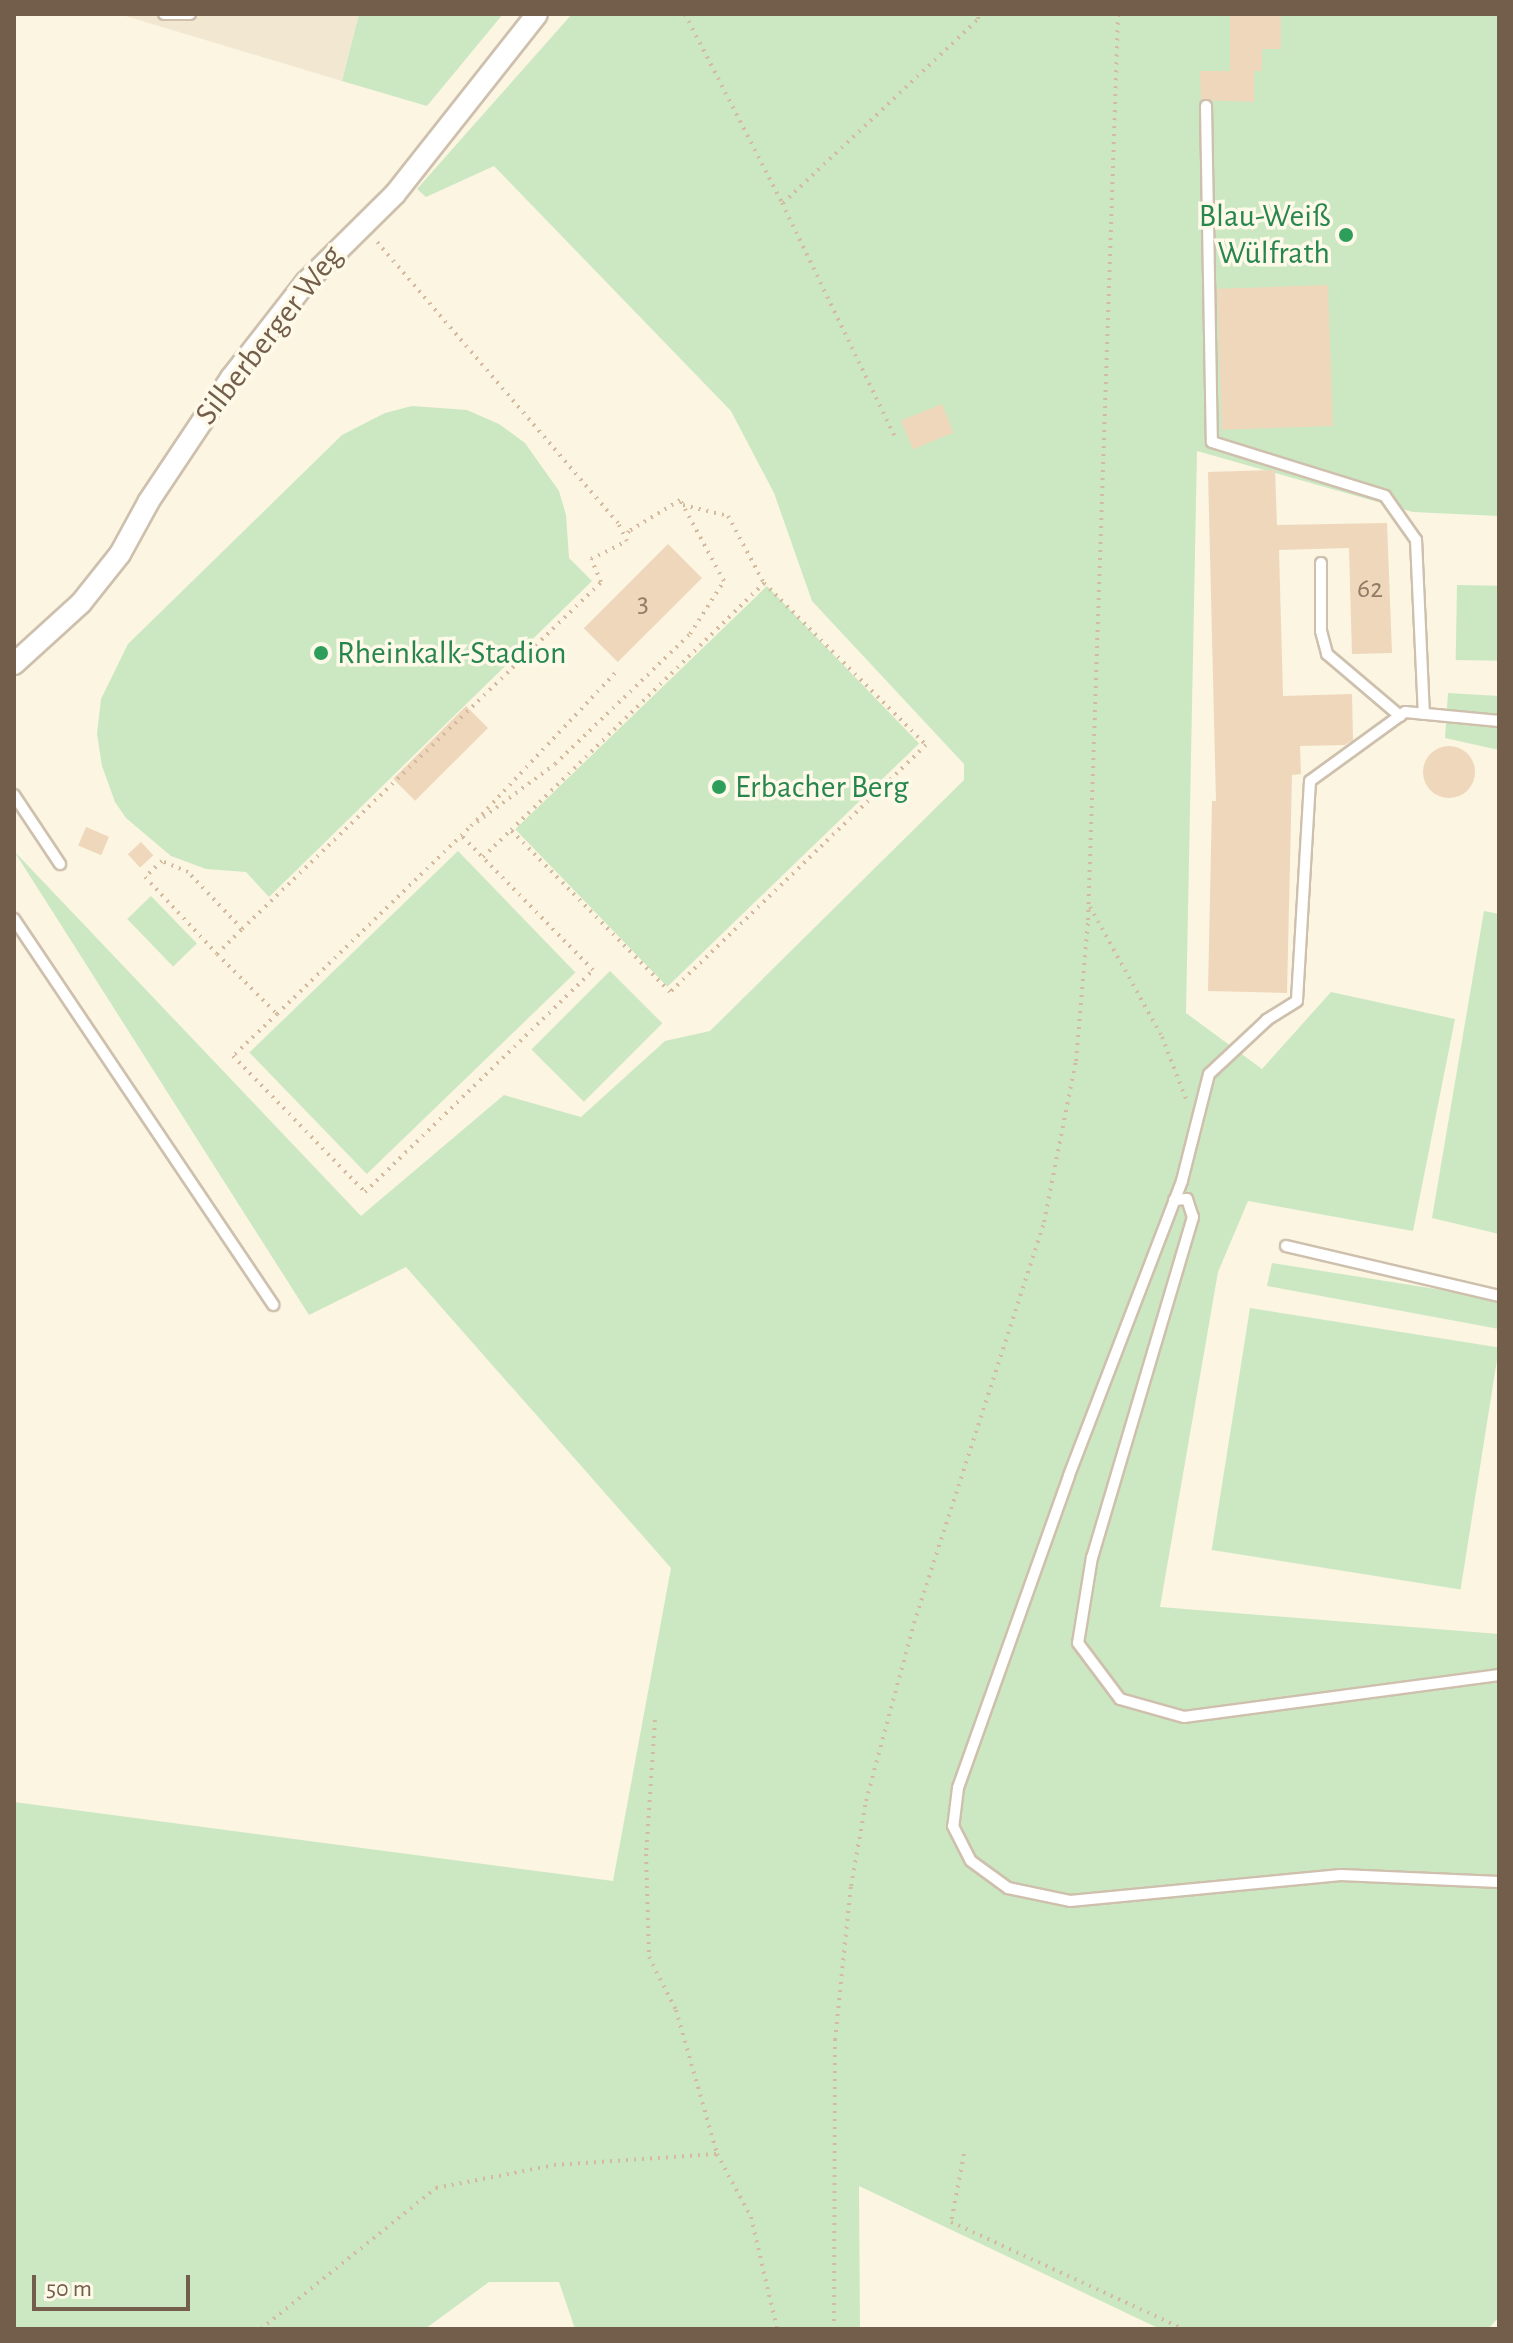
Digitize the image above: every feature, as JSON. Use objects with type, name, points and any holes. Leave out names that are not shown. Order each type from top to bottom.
[{"type":"street","name":"Silberberger Weg","points":[[14,664],[81,603],[120,554],[181,450],[231,378],[306,282],[361,224],[395,194],[537,14]]},
{"type":"lane","points":[[164,14],[190,14]]},
{"type":"lane","points":[[1206,106],[1212,442],[1385,496],[1416,540],[1424,714]]},
{"type":"lane","points":[[1321,563],[1321,631],[1327,654],[1400,716]]},
{"type":"lane","points":[[1499,721],[1405,712],[1310,781],[1297,1001],[1267,1020],[1209,1074],[1174,1200],[1069,1476],[958,1788],[953,1826],[971,1861],[1008,1888],[1070,1901],[1341,1875],[1499,1882]]},
{"type":"lane","points":[[14,795],[60,864]]},
{"type":"lane","points":[[14,919],[273,1305]]},
{"type":"lane","points":[[1174,1200],[1187,1199],[1193,1217],[1092,1557],[1078,1643],[1120,1699],[1184,1717],[1499,1675]]},
{"type":"lane","points":[[1286,1246],[1499,1296]]},
{"type":"path","points":[[685,14],[782,203],[894,435]]},
{"type":"path","points":[[782,203],[978,19],[979,14]]},
{"type":"path","points":[[834,2329],[835,2040],[851,1886],[866,1801],[914,1623],[1044,1222],[1076,1061],[1089,904],[1118,14]]},
{"type":"path","points":[[217,954],[601,582],[591,559],[627,541],[618,523],[361,224]]},
{"type":"path","points":[[464,833],[555,764],[690,634],[724,581],[680,500],[629,531],[625,538]]},
{"type":"path","points":[[511,830],[670,992],[926,745],[764,583],[728,516],[683,505]]},
{"type":"path","points":[[483,857],[764,583]]},
{"type":"path","points":[[464,833],[483,857],[593,970],[365,1192],[233,1056],[464,833],[616,672]]},
{"type":"path","points":[[242,929],[188,872],[162,861],[145,877],[277,1014]]},
{"type":"path","points":[[1089,904],[1162,1037],[1196,1124]]},
{"type":"path","points":[[655,1720],[646,1854],[649,1957],[676,2010],[717,2154],[751,2217],[777,2329]]},
{"type":"path","points":[[261,2329],[436,2188],[554,2165],[717,2154]]},
{"type":"path","points":[[964,2154],[951,2222],[1184,2329]]},
{"type":"shaded area","points":[[119,14],[359,14],[342,81]]},
{"type":"green space","points":[[359,14],[503,14],[427,106],[342,81]]},
{"type":"green space","points":[[572,14],[1499,14],[1499,516],[1413,512],[1197,451],[1186,1013],[1262,1069],[1331,992],[1455,1019],[1413,1231],[1248,1201],[1218,1272],[1160,1607],[1499,1634],[1499,2317],[1488,2329],[1160,2329],[859,2186],[860,2329],[575,2329],[559,2282],[489,2282],[425,2329],[14,2329],[14,1802],[613,1881],[671,1568],[406,1267],[309,1315],[14,851],[361,1216],[504,1095],[581,1117],[665,1041],[710,1031],[964,780],[964,764],[812,601],[774,493],[731,411],[494,166],[426,197],[417,189]]},
{"type":"green space","name":"Rheinkalk-Stadion","points":[[412,406],[467,410],[499,424],[525,443],[559,491],[566,515],[569,558],[592,581],[269,897],[246,872],[206,869],[171,856],[126,818],[115,802],[102,766],[97,734],[101,699],[128,644],[342,435],[385,413]]},
{"type":"green space","points":[[1457,585],[1499,586],[1498,661],[1456,660]]},
{"type":"green space","name":"Erbacher Berg","points":[[767,586],[919,744],[667,987],[515,829]]},
{"type":"green space","points":[[1448,693],[1499,696],[1499,750],[1445,738]]},
{"type":"green space","points":[[458,851],[575,973],[367,1174],[249,1052]]},
{"type":"green space","points":[[151,896],[197,943],[173,966],[127,919]]},
{"type":"green space","points":[[1484,911],[1499,914],[1499,1234],[1432,1218]]},
{"type":"green space","points":[[610,971],[662,1023],[584,1102],[532,1049]]},
{"type":"green space","points":[[1272,1263],[1499,1299],[1499,1329],[1267,1286]]},
{"type":"green space","points":[[1250,1308],[1499,1347],[1461,1589],[1212,1550]]},
{"type":"building","points":[[1230,14],[1281,14],[1281,49],[1262,49],[1262,71],[1254,71],[1254,102],[1201,100],[1200,71],[1230,71]]},
{"type":"building","points":[[1328,285],[1333,426],[1222,430],[1217,289]]},
{"type":"building","points":[[942,404],[954,433],[913,449],[901,420]]},
{"type":"building","points":[[1275,470],[1277,525],[1387,523],[1392,653],[1352,654],[1349,548],[1279,550],[1283,696],[1352,694],[1353,740],[1345,745],[1300,746],[1301,774],[1292,775],[1287,993],[1208,991],[1212,801],[1216,801],[1208,472]]},
{"type":"building","points":[[668,544],[702,578],[618,662],[584,628]]},
{"type":"building","points":[[466,706],[488,728],[415,801],[393,779]]},
{"type":"building","points":[[1449,746],[1467,754],[1475,772],[1467,790],[1449,798],[1431,790],[1423,772],[1431,754]]},
{"type":"building","points":[[86,827],[109,837],[101,855],[78,845]]},
{"type":"building","points":[[141,842],[153,855],[140,867],[128,854]]},
{"type":"place","name":"Blau-Weiß Wülfrath","points":[[1346,235]]},
{"type":"place","name":"Rheinkalk-Stadion","points":[[321,653]]},
{"type":"place","name":"Erbacher Berg","points":[[719,787]]}]
